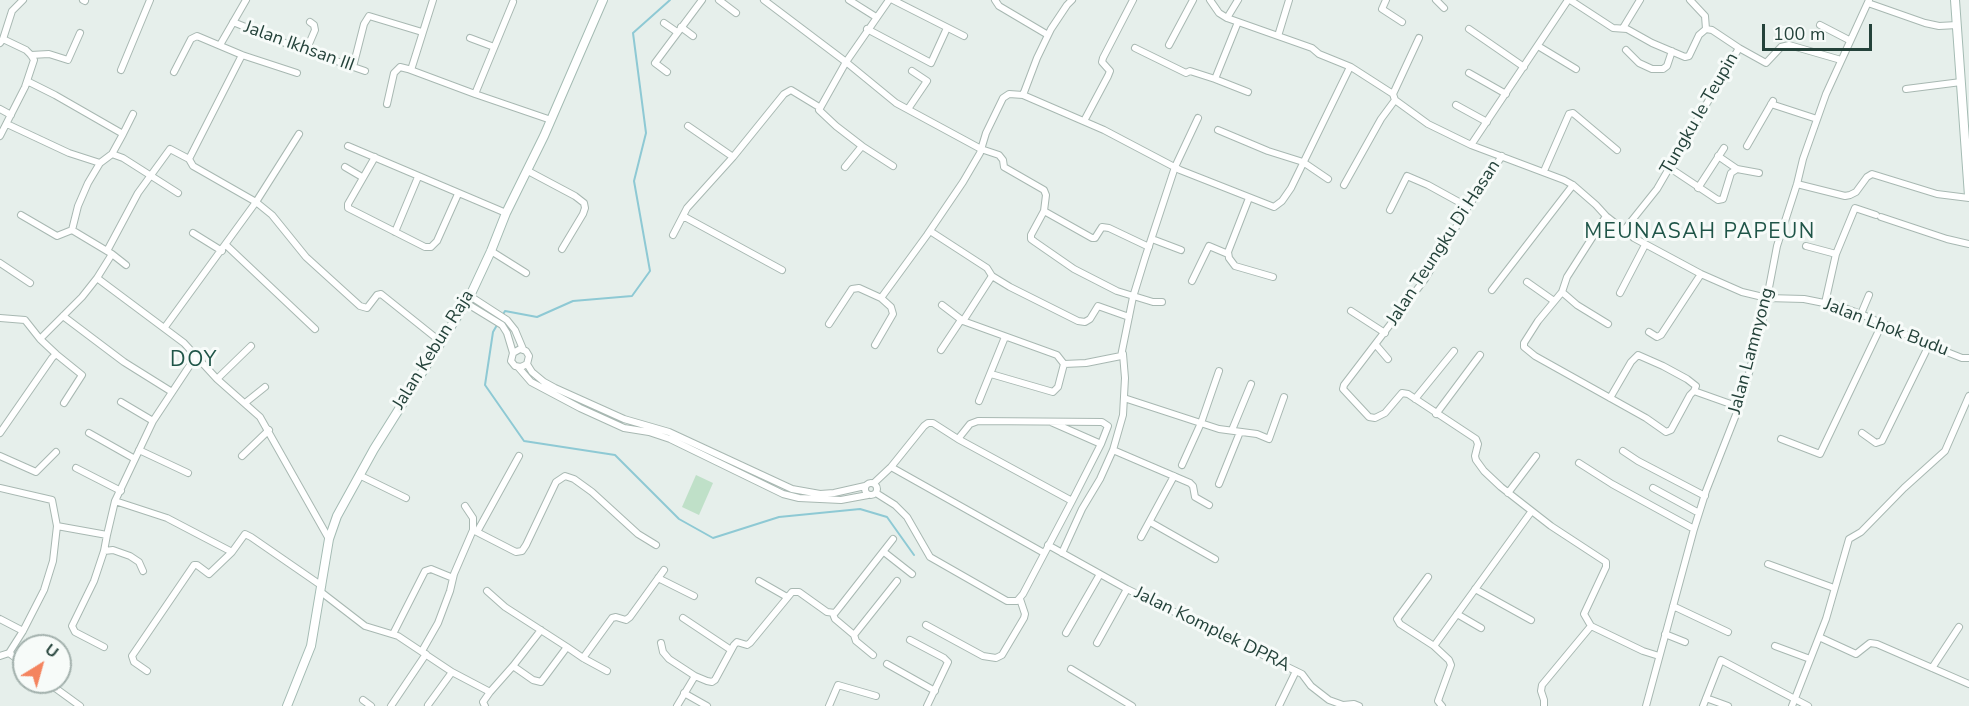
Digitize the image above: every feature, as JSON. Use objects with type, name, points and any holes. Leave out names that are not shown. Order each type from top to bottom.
[{"type":"street","points":[[121,70],[150,0]]},
{"type":"street","points":[[220,45],[246,0]]},
{"type":"street","points":[[411,70],[433,0]]},
{"type":"street","name":"Jalan Kebun Raja","points":[[287,706],[311,646],[329,539],[344,502],[468,300],[506,213],[551,120],[603,0]]},
{"type":"street","points":[[667,72],[655,63],[702,0]]},
{"type":"street","points":[[719,0],[736,13]]},
{"type":"street","points":[[764,0],[846,62],[882,93],[981,149],[999,155],[1004,160],[1004,167],[1044,190],[1046,195],[1044,211],[1031,239],[1074,270],[1133,297],[1162,302]]},
{"type":"street","points":[[849,0],[876,17]]},
{"type":"street","points":[[819,107],[867,29],[891,0],[964,36]]},
{"type":"street","points":[[995,0],[999,6],[1048,34]]},
{"type":"street","points":[[1023,96],[1048,34],[1062,11],[1072,0]]},
{"type":"street","points":[[1084,122],[1110,71],[1102,62],[1103,58],[1133,0]]},
{"type":"street","points":[[1169,45],[1193,0]]},
{"type":"street","points":[[1210,0],[1219,13],[1227,18],[1238,0]]},
{"type":"street","points":[[1278,36],[1290,0]]},
{"type":"street","points":[[1386,0],[1382,9],[1402,22]]},
{"type":"street","points":[[1436,0],[1444,8]]},
{"type":"street","points":[[1471,145],[1569,0],[1578,2],[1613,28],[1623,28],[1688,56],[1699,35],[1706,29],[1705,16],[1690,0]]},
{"type":"street","points":[[1623,28],[1640,0]]},
{"type":"street","points":[[1797,184],[1845,196],[1856,192],[1870,174],[1875,174],[1937,194],[1969,197],[1955,0]]},
{"type":"street","points":[[0,136],[27,81],[34,60],[26,50],[2,41],[12,11],[20,1]]},
{"type":"street","points":[[475,94],[513,2]]},
{"type":"street","points":[[1868,2],[1925,23],[1939,26],[1956,25]]},
{"type":"street","name":"Jalan Lamnyong","points":[[1646,706],[1694,529],[1739,407],[1767,298],[1777,246],[1803,159],[1849,40],[1868,2]]},
{"type":"street","points":[[352,67],[364,24],[369,16],[422,32]]},
{"type":"street","name":"Jalan Lhok Budu","points":[[1227,18],[1312,48],[1319,54],[1350,67],[1428,124],[1471,145],[1544,171],[1573,185],[1606,216],[1645,245],[1701,274],[1742,292],[1767,298],[1804,299],[1862,314],[1929,345],[1962,358],[1969,358]]},
{"type":"street","points":[[306,51],[315,30],[315,25],[310,21]]},
{"type":"street","name":"Jalan Ikhsan III","points":[[233,22],[365,72]]},
{"type":"street","points":[[1215,79],[1238,22]]},
{"type":"street","points":[[664,23],[693,36]]},
{"type":"street","points":[[1820,25],[1849,40]]},
{"type":"street","points":[[867,29],[931,63],[947,28]]},
{"type":"street","points":[[1469,29],[1524,67]]},
{"type":"street","name":"Tungku Ie Teupin","points":[[1625,229],[1657,189],[1739,48],[1712,30],[1706,29]]},
{"type":"street","points":[[31,55],[49,54],[68,60],[80,33]]},
{"type":"street","points":[[174,72],[194,36],[297,73]]},
{"type":"street","points":[[470,38],[494,46]]},
{"type":"street","points":[[1344,185],[1394,97],[1419,38]]},
{"type":"street","points":[[1739,48],[1766,63],[1781,47],[1789,45],[1841,60]]},
{"type":"street","points":[[1538,46],[1576,69]]},
{"type":"street","points":[[1135,48],[1186,73],[1190,71],[1248,92]]},
{"type":"street","points":[[1626,50],[1639,63],[1652,69],[1663,69],[1667,66],[1672,51]]},
{"type":"street","points":[[189,159],[243,55]]},
{"type":"street","points":[[881,298],[963,182],[981,149],[1003,98],[1009,94],[1023,96],[1084,122],[1175,167],[1274,207],[1282,201],[1350,67]]},
{"type":"street","points":[[387,104],[396,70],[400,68],[551,120]]},
{"type":"street","points":[[908,109],[927,81],[912,71]]},
{"type":"street","points":[[1469,73],[1506,94]]},
{"type":"street","points":[[27,81],[123,134]]},
{"type":"street","points":[[1906,89],[1961,82]]},
{"type":"street","points":[[673,236],[687,208],[788,91],[797,93],[819,107],[820,112],[836,126],[893,166]]},
{"type":"street","points":[[1747,146],[1772,103],[1817,119]]},
{"type":"street","points":[[1456,105],[1487,122]]},
{"type":"street","points":[[0,109],[11,115]]},
{"type":"street","points":[[1544,171],[1569,114],[1574,113],[1617,150]]},
{"type":"street","points":[[72,230],[82,195],[100,164],[112,154],[132,114]]},
{"type":"street","points":[[1062,553],[1086,499],[1100,478],[1113,450],[1123,415],[1125,378],[1123,354],[1133,297],[1175,167],[1198,118]]},
{"type":"street","points":[[7,124],[69,153],[100,164]]},
{"type":"street","points":[[688,126],[733,157]]},
{"type":"street","points":[[1218,130],[1268,151],[1303,162],[1328,179]]},
{"type":"street","points":[[165,327],[256,202],[298,134]]},
{"type":"street","points":[[348,146],[506,213]]},
{"type":"street","points":[[844,167],[862,146]]},
{"type":"street","points":[[1698,188],[1724,148]]},
{"type":"street","points":[[40,339],[82,297],[97,278],[138,193],[170,149],[173,149],[189,159],[193,166],[256,202],[272,215],[306,257],[360,306],[368,307],[377,295],[381,294],[441,342]]},
{"type":"street","points":[[112,154],[123,158],[178,193]]},
{"type":"street","name":"Jalan Teungku Di Hasan","points":[[1415,399],[1402,393],[1385,413],[1375,418],[1369,417],[1344,392],[1344,385],[1425,279],[1502,156]]},
{"type":"street","points":[[1718,156],[1737,169],[1759,173]]},
{"type":"street","points":[[375,157],[362,177],[348,208],[425,247],[431,247],[437,242],[458,194]]},
{"type":"street","points":[[345,167],[362,177]]},
{"type":"street","points":[[1670,168],[1715,199],[1721,200],[1731,173],[1737,169]]},
{"type":"street","points":[[528,171],[584,203],[583,214],[562,249]]},
{"type":"street","points":[[1390,210],[1407,176],[1468,207]]},
{"type":"street","points":[[395,232],[418,177]]},
{"type":"street","points":[[1492,290],[1573,185]]},
{"type":"street","points":[[1249,198],[1228,254],[1231,263],[1235,266],[1273,277]]},
{"type":"street","points":[[1825,303],[1836,255],[1855,208],[1947,239],[1969,244]]},
{"type":"street","points":[[1044,211],[1092,238],[1095,238],[1102,228],[1109,228],[1149,247]]},
{"type":"street","points":[[21,216],[55,235],[72,230],[126,265]]},
{"type":"street","points":[[683,216],[782,270]]},
{"type":"street","points":[[1606,216],[1567,277],[1562,292],[1538,321],[1524,343],[1524,347],[1535,356],[1668,432],[1696,386],[1664,366],[1638,355],[1631,362],[1610,398]]},
{"type":"street","points":[[930,231],[987,268],[992,276],[1023,295],[1078,321],[1085,322],[1090,319],[1098,306],[1129,317]]},
{"type":"street","points":[[194,233],[222,251]]},
{"type":"street","points":[[1152,238],[1181,250]]},
{"type":"street","points":[[226,245],[315,329]]},
{"type":"street","points":[[1620,293],[1645,245]]},
{"type":"street","points":[[1192,281],[1209,246],[1228,254]]},
{"type":"street","points":[[1806,246],[1836,255]]},
{"type":"street","points":[[490,252],[526,273]]},
{"type":"street","points":[[0,263],[30,283]]},
{"type":"street","points":[[1650,332],[1657,337],[1660,335],[1701,274]]},
{"type":"street","points":[[941,350],[992,276]]},
{"type":"street","points":[[97,278],[184,343],[217,379],[260,417],[329,539]]},
{"type":"street","points":[[1527,282],[1554,301]]},
{"type":"street","points":[[829,324],[852,289],[859,288],[881,298],[891,307],[893,314],[875,345]]},
{"type":"street","points":[[1562,292],[1577,305],[1608,324]]},
{"type":"street","points":[[1862,314],[1869,295]]},
{"type":"street","points":[[468,300],[514,330],[529,356],[527,364]]},
{"type":"street","points":[[942,305],[962,321],[1057,355],[1064,364]]},
{"type":"street","points":[[1351,311],[1385,333]]},
{"type":"street","points":[[63,315],[124,362],[172,392]]},
{"type":"street","points":[[0,318],[25,320],[40,339],[82,375],[63,403]]},
{"type":"street","points":[[505,323],[513,353],[512,361],[531,382],[624,428],[661,435],[688,444],[792,489],[834,494],[874,483],[891,467],[928,423],[933,423],[1072,501]]},
{"type":"street","points":[[1781,439],[1820,454],[1882,324]]},
{"type":"street","points":[[979,401],[1005,337]]},
{"type":"street","points":[[1376,345],[1388,359]]},
{"type":"street","points":[[1862,433],[1876,442],[1882,441],[1929,345]]},
{"type":"street","points":[[217,379],[251,346]]},
{"type":"street","points":[[513,353],[523,349]]},
{"type":"street","points":[[1454,351],[1415,399],[1476,439],[1478,444],[1476,460],[1484,471],[1508,493],[1531,512],[1606,562],[1606,567],[1584,614],[1591,626],[1643,651],[1659,656]]},
{"type":"street","points":[[0,433],[56,354]]},
{"type":"street","points":[[1064,364],[1116,358],[1123,354]]},
{"type":"street","points":[[1436,414],[1480,355]]},
{"type":"street","points":[[104,647],[75,632],[72,626],[94,582],[104,551],[115,501],[153,420],[196,356]]},
{"type":"street","points":[[518,367],[527,364]]},
{"type":"street","points":[[527,364],[538,377],[555,388],[624,419],[659,428],[764,485],[798,498],[841,500],[876,493]]},
{"type":"street","points":[[991,374],[1053,392],[1058,387],[1064,364]]},
{"type":"street","points":[[1182,465],[1201,423],[1218,371]]},
{"type":"street","points":[[1232,430],[1251,384]]},
{"type":"street","points":[[245,403],[265,387]]},
{"type":"street","points":[[1695,391],[1739,407]]},
{"type":"street","points":[[1792,706],[1819,638],[1849,539],[1861,532],[1904,488],[1945,451],[1969,396]]},
{"type":"street","points":[[1124,398],[1201,423],[1257,434],[1269,439],[1284,397]]},
{"type":"street","points":[[121,402],[153,420]]},
{"type":"street","points":[[876,493],[895,505],[907,517],[930,557],[1007,601],[1014,602],[1020,599],[1108,428],[1104,423],[1048,420],[978,421],[970,424],[958,439]]},
{"type":"street","points":[[1048,420],[1101,444]]},
{"type":"street","points":[[242,456],[269,430]]},
{"type":"street","points":[[1219,484],[1240,432]]},
{"type":"street","points":[[89,433],[135,459]]},
{"type":"street","points":[[139,450],[188,473]]},
{"type":"street","points":[[1113,450],[1190,483],[1196,498],[1209,505]]},
{"type":"street","points":[[1623,451],[1705,496]]},
{"type":"street","points":[[0,456],[36,472],[56,452]]},
{"type":"street","points":[[391,706],[424,653],[438,623],[453,578],[475,531],[519,456]]},
{"type":"street","points":[[1508,493],[1536,456]]},
{"type":"street","points":[[1579,463],[1694,529]]},
{"type":"street","points":[[891,467],[1044,553]]},
{"type":"street","points":[[76,468],[121,491]]},
{"type":"street","points":[[359,475],[406,498]]},
{"type":"street","points":[[475,531],[516,552],[522,551],[556,482],[564,476],[574,479],[592,492],[638,534],[656,545]]},
{"type":"street","points":[[1141,537],[1174,476]]},
{"type":"street","points":[[764,485],[766,478]]},
{"type":"street","points":[[874,483],[876,493]]},
{"type":"street","points":[[865,486],[865,492],[868,495]]},
{"type":"street","points":[[0,488],[52,500],[57,526],[50,574],[44,590],[9,653],[0,656]]},
{"type":"street","points":[[1653,488],[1699,513]]},
{"type":"street","points":[[115,501],[167,518],[232,552]]},
{"type":"street","points":[[465,506],[473,518],[475,531]]},
{"type":"street","points":[[1434,646],[1531,512]]},
{"type":"street","points":[[1150,522],[1215,559]]},
{"type":"street","points":[[57,526],[107,535]]},
{"type":"street","points":[[147,671],[133,660],[132,656],[194,565],[209,574],[247,534],[321,589],[364,626],[393,634],[452,672],[490,692]]},
{"type":"street","points":[[833,614],[893,539]]},
{"type":"street","name":"Jalan Komplek DPRA","points":[[1048,545],[1127,589],[1302,674],[1327,703],[1359,706]]},
{"type":"street","points":[[104,551],[114,550],[130,556],[139,562],[143,571]]},
{"type":"street","points":[[884,552],[912,574]]},
{"type":"street","points":[[1768,564],[1834,588]]},
{"type":"street","points":[[393,634],[425,571],[431,569],[453,578]]},
{"type":"street","points":[[583,658],[612,618],[628,619],[664,570]]},
{"type":"street","points":[[1066,633],[1100,574]]},
{"type":"street","points":[[1428,577],[1397,619],[1400,624],[1434,646],[1451,665],[1438,701],[1442,706]]},
{"type":"street","points":[[658,578],[694,596]]},
{"type":"street","points":[[759,581],[787,597]]},
{"type":"street","points":[[854,635],[897,581]]},
{"type":"street","points":[[1097,643],[1127,589]]},
{"type":"street","points":[[1475,589],[1531,620]]},
{"type":"street","points":[[486,591],[505,607],[607,672]]},
{"type":"street","points":[[662,643],[665,655],[695,676],[713,681],[736,642],[750,644],[787,597],[797,591],[833,614],[835,619],[854,635],[856,641],[873,655]]},
{"type":"street","points":[[926,625],[983,656],[996,658],[1002,655],[1024,618],[1025,614],[1020,599]]},
{"type":"street","points":[[1672,606],[1728,632]]},
{"type":"street","points":[[1457,614],[1481,628]]},
{"type":"street","points":[[683,618],[732,650]]},
{"type":"street","points":[[0,619],[23,631]]},
{"type":"street","points":[[1544,706],[1542,685],[1591,626]]},
{"type":"street","points":[[1932,668],[1959,627]]},
{"type":"street","points":[[485,706],[483,702],[490,692],[541,630]]},
{"type":"street","points":[[1665,634],[1685,642]]},
{"type":"street","points":[[1819,638],[1856,654],[1870,643],[1877,644],[1969,684]]},
{"type":"street","points":[[910,640],[948,662],[927,706]]},
{"type":"street","points":[[1775,646],[1810,659]]},
{"type":"street","points":[[513,666],[533,680],[541,682],[567,647]]},
{"type":"street","points":[[1703,706],[1721,660],[1808,706]]},
{"type":"street","points":[[887,664],[935,691]]},
{"type":"street","points":[[1071,669],[1132,706]]},
{"type":"street","points":[[1279,706],[1296,671]]},
{"type":"street","points":[[428,705],[452,672]]},
{"type":"street","points":[[677,706],[695,676]]},
{"type":"street","points":[[829,706],[838,685],[876,696]]},
{"type":"street","points":[[684,693],[707,706]]},
{"type":"street","points":[[63,694],[80,706]]},
{"type":"street","points":[[1706,698],[1728,706]]},
{"type":"street","points":[[363,700],[371,706]]},
{"type":"green space","points":[[696,475],[713,483],[699,515],[682,507]]},
{"type":"waterway","points":[[670,0],[633,33],[646,133],[634,181],[650,271],[632,296],[573,301],[537,317],[505,311],[493,332],[485,385],[524,441],[615,455],[679,519],[713,538],[779,517],[860,509],[887,517],[914,555]]},
{"type":"district","name":"MEUNASAH PAPEUN","points":[[1700,233]]},
{"type":"district","name":"DOY","points":[[194,361]]}]
